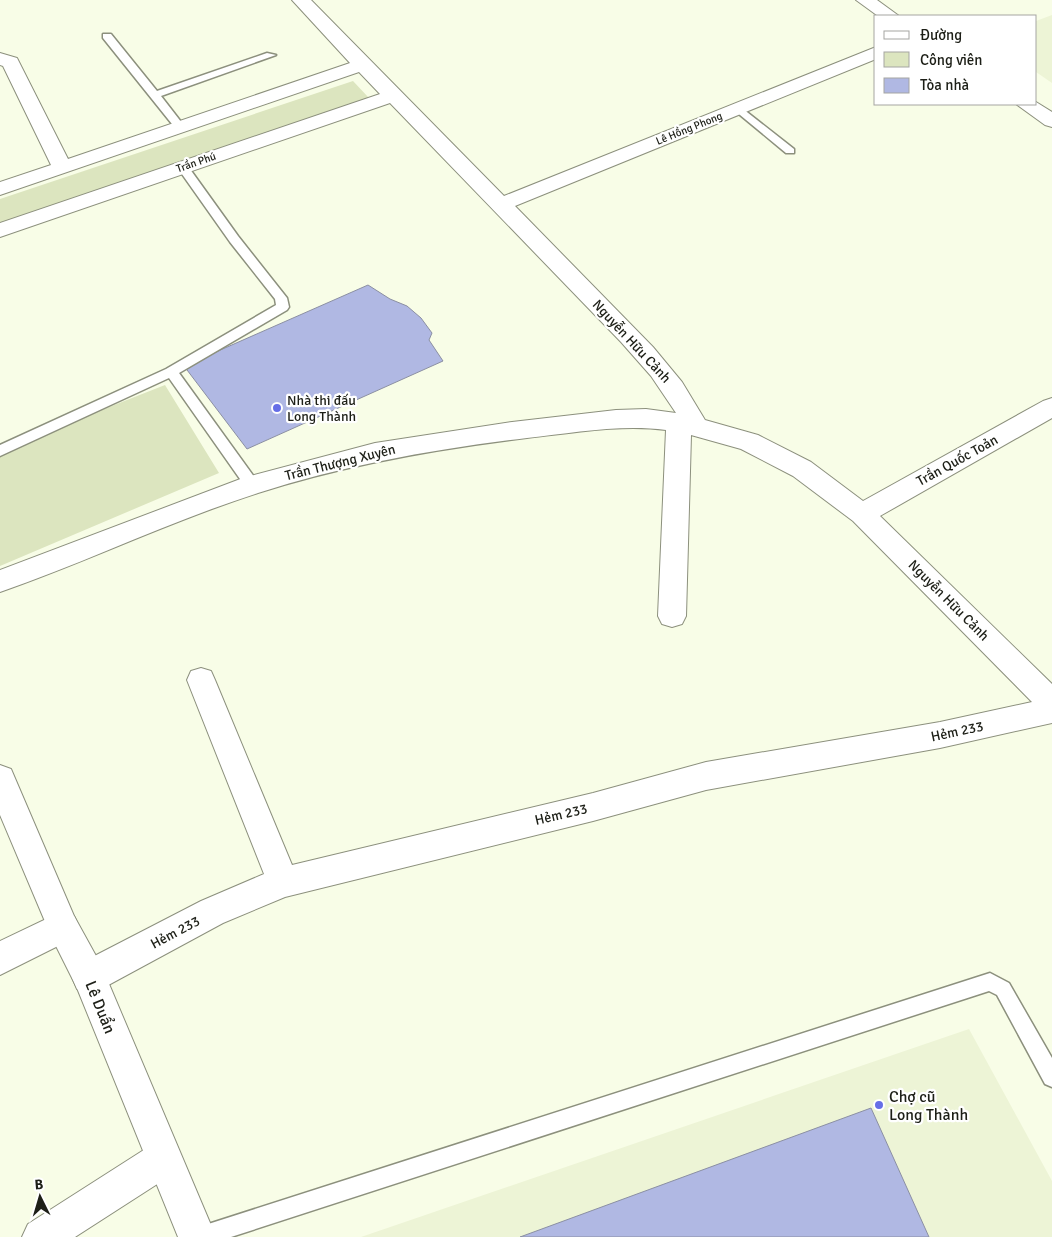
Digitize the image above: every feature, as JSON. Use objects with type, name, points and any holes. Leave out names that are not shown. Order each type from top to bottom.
[{"type":"street","name":"Nguyễn Hữu Cảnh","points":[[301,0],[392,96],[502,204],[671,382],[687,424],[749,442],[802,469],[862,514],[1052,703]]},
{"type":"street","points":[[865,0],[888,15]]},
{"type":"street","name":"Lê Hồng Phong","points":[[502,204],[874,53]]},
{"type":"street","points":[[0,59],[10,62],[63,168]]},
{"type":"street","name":"Trần Phú","points":[[0,230],[183,167],[289,111],[362,65]]},
{"type":"street","name":"Trần Phú","points":[[5,187],[180,127],[392,96]]},
{"type":"street","points":[[1028,105],[1052,121]]},
{"type":"street","points":[[5,187],[30,220]]},
{"type":"street","name":"Trần Quốc Toản","points":[[862,514],[1052,407]]},
{"type":"street","name":"Trần Thượng Xuyên","points":[[0,581],[252,485],[348,459],[424,443],[616,419],[646,418],[687,424]]},
{"type":"street","points":[[672,616],[687,424]]},
{"type":"street","points":[[201,680],[283,882]]},
{"type":"street","name":"Hẻm 233","points":[[89,977],[212,912],[283,882],[470,835],[593,807],[706,776],[940,735],[1052,710]]},
{"type":"street","name":"Lê Duẩn","points":[[0,779],[63,927],[89,977],[163,1159],[198,1237]]},
{"type":"street","points":[[0,959],[63,927]]},
{"type":"street","points":[[41,1237],[163,1159]]},
{"type":"lane","points":[[107,36],[180,127]]},
{"type":"lane","points":[[155,95],[270,55]]},
{"type":"lane","points":[[738,108],[790,151]]},
{"type":"lane","points":[[0,451],[152,378],[171,372],[283,307],[281,298],[276,290],[234,239],[183,167]]},
{"type":"lane","points":[[171,372],[252,485]]},
{"type":"lane","points":[[198,1237],[990,982],[1003,989],[1052,1078]]},
{"type":"shaded area","points":[[1052,15],[1052,83],[1037,73],[1037,21]]},
{"type":"shaded area","name":"Chợ cũ Long Thành","points":[[969,1029],[1052,1181],[1052,1237],[361,1237]]},
{"type":"green space","points":[[353,81],[369,98],[0,223],[0,199]]},
{"type":"green space","points":[[165,385],[219,473],[0,566],[0,450]]},
{"type":"building","name":"Nhà thi đấu Long Thành","points":[[368,285],[390,299],[407,306],[421,318],[432,333],[429,340],[443,361],[247,449],[184,366]]},
{"type":"building","points":[[871,1108],[929,1237],[520,1237]]},
{"type":"place","name":"Nhà thi đấu Long Thành","points":[[277,408]]},
{"type":"place","name":"Chợ cũ Long Thành","points":[[879,1105]]}]
